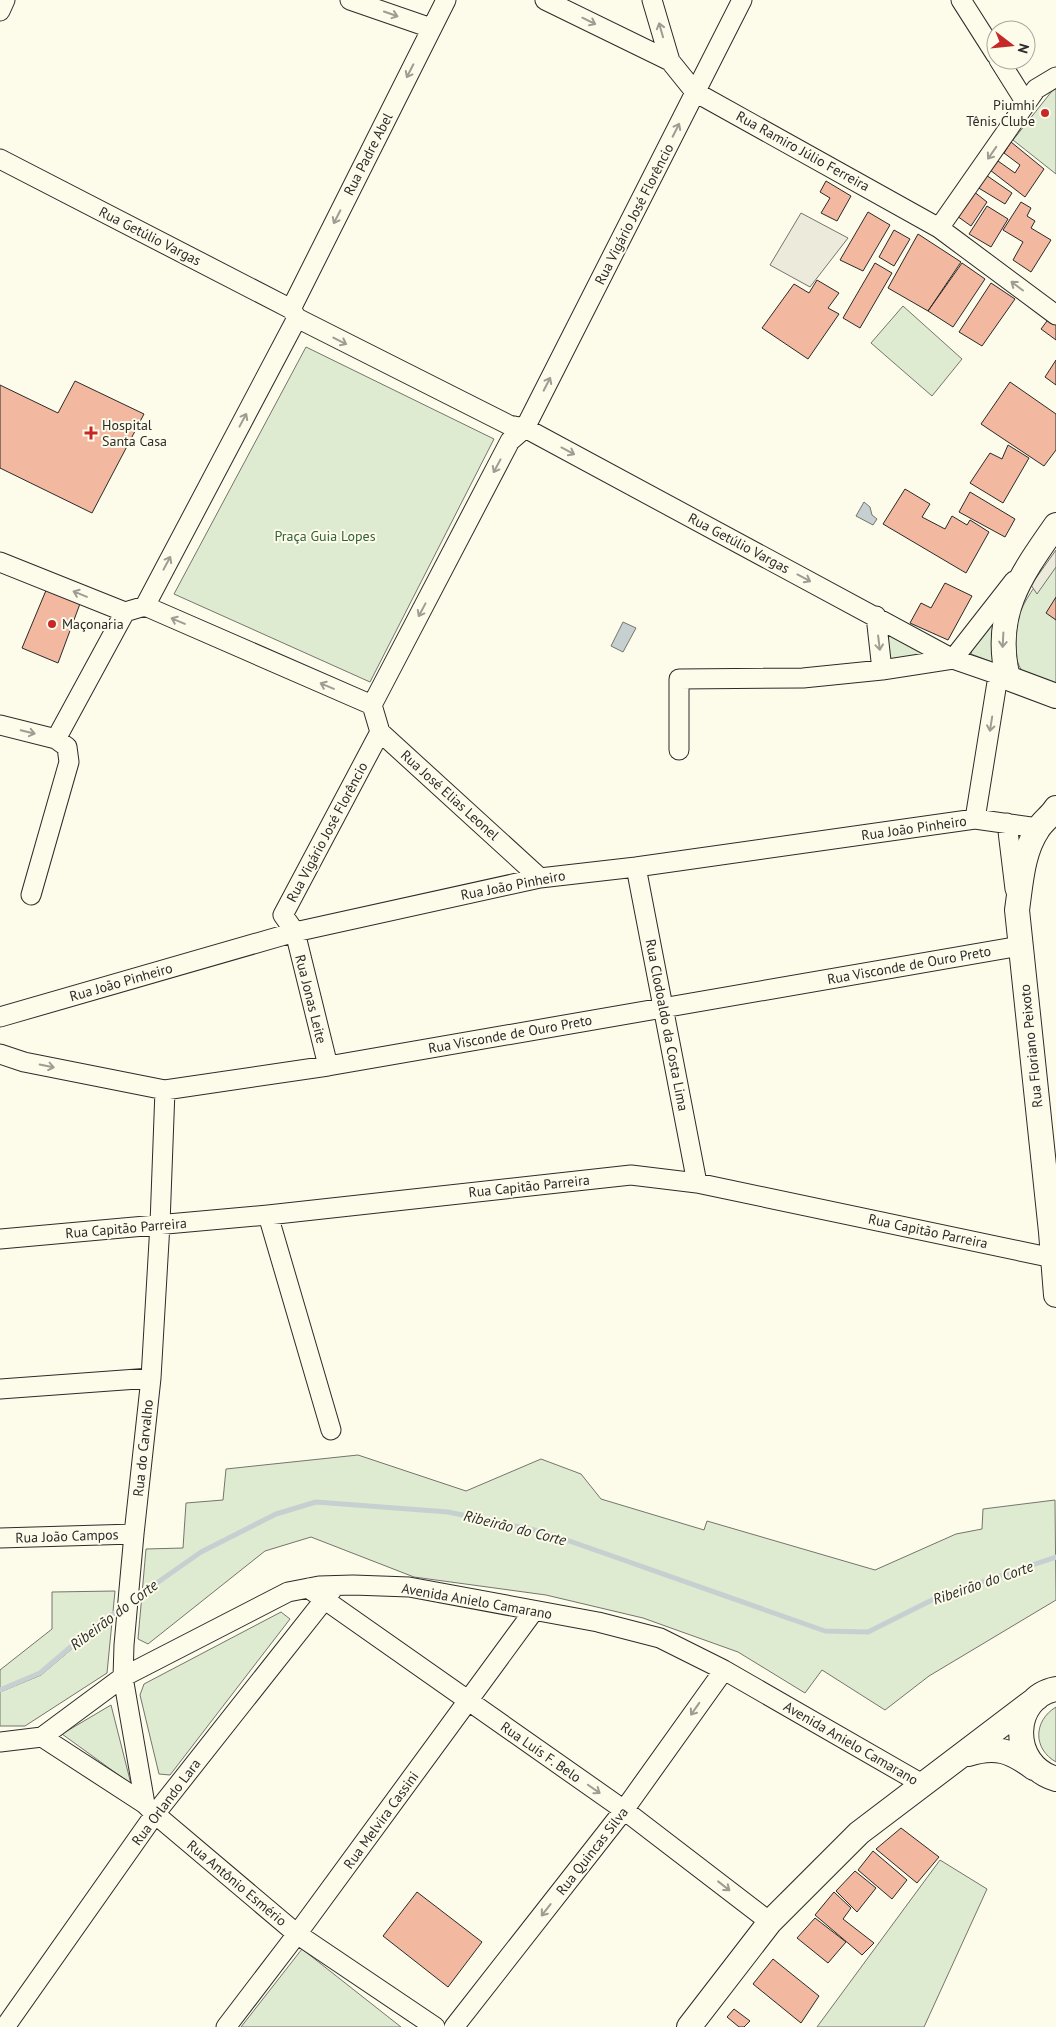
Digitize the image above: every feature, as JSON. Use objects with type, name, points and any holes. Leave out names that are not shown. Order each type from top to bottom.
[{"type":"main road","points":[[1056,525],[1030,562],[1012,595],[1003,636],[1003,677],[1056,696]]},
{"type":"main road","name":"Rua Floriano Peixoto","points":[[1056,808],[1051,816],[1022,834],[1024,863],[1017,910],[1020,946],[1051,1178],[1056,1295]]},
{"type":"main road","points":[[689,2027],[770,1922],[859,1833],[1050,1691]]},
{"type":"main road","points":[[1049,1777],[1026,1757],[1021,1742],[1021,1725],[1027,1710],[1050,1691]]},
{"type":"main road","points":[[964,1755],[985,1748],[996,1750],[1018,1756],[1049,1777]]},
{"type":"street","points":[[0,11],[5,0]]},
{"type":"street","points":[[350,0],[432,28]]},
{"type":"street","name":"Rua Padre Abel","points":[[294,313],[446,0]]},
{"type":"street","name":"Rua Ramiro Júlio Ferreira","points":[[545,0],[670,61],[695,92],[939,228],[1056,315]]},
{"type":"street","points":[[652,0],[670,61]]},
{"type":"street","name":"Rua Vigário José Florêncio","points":[[515,431],[742,0]]},
{"type":"street","points":[[961,0],[986,39]]},
{"type":"street","points":[[1005,70],[1026,103]]},
{"type":"street","points":[[939,228],[1036,89],[1056,77]]},
{"type":"street","name":"Rua Getúlio Vargas","points":[[0,159],[294,313]]},
{"type":"street","points":[[145,606],[294,313],[515,431],[372,705],[380,732]]},
{"type":"street","name":"Rua Getúlio Vargas","points":[[515,431],[876,616],[953,659],[1003,677]]},
{"type":"street","points":[[0,562],[125,612],[145,606],[372,705]]},
{"type":"street","points":[[678,750],[680,679],[803,678],[882,670],[953,659],[1030,562]]},
{"type":"street","points":[[56,739],[125,612]]},
{"type":"street","points":[[876,616],[882,670]]},
{"type":"street","points":[[975,819],[1003,677]]},
{"type":"street","points":[[0,725],[56,739],[67,747],[69,762],[31,895]]},
{"type":"street","name":"Rua Vigário José Florêncio","points":[[295,932],[283,915],[380,732]]},
{"type":"street","name":"Rua José Elias Leonel","points":[[380,732],[540,878]]},
{"type":"street","name":"Rua João Pinheiro","points":[[0,1017],[295,932],[540,878],[636,867],[975,819],[1022,834]]},
{"type":"street","name":"Rua Clodoaldo da Costa Lima","points":[[636,867],[697,1182]]},
{"type":"street","name":"Rua Jonas Leite","points":[[295,932],[328,1066]]},
{"type":"street","name":"Rua Visconde de Ouro Preto","points":[[0,1054],[24,1062],[165,1090],[328,1066],[1020,946]]},
{"type":"street","name":"Rua do Carvalho","points":[[150,1809],[123,1677],[134,1534],[151,1378],[160,1224],[165,1090]]},
{"type":"street","name":"Rua Capitão Parreira","points":[[0,1239],[268,1215],[631,1175],[697,1182],[1053,1258]]},
{"type":"street","points":[[268,1215],[331,1430]]},
{"type":"street","points":[[0,1389],[151,1378]]},
{"type":"street","name":"Rua João Campos","points":[[0,1538],[134,1534]]},
{"type":"street","name":"Avenida Anielo Camarano","points":[[0,1742],[42,1737],[123,1677],[288,1592],[337,1585],[409,1587],[533,1612],[598,1622],[660,1638],[724,1670],[924,1785]]},
{"type":"street","name":"Rua Orlando Lara","points":[[5,2027],[150,1809],[337,1585]]},
{"type":"street","name":"Rua Luís F. Belo","points":[[308,1588],[624,1810],[770,1922]]},
{"type":"street","name":"Rua Melvira Cassini","points":[[226,2027],[297,1934],[533,1612]]},
{"type":"street","name":"Rua Quincas Silva","points":[[454,2027],[624,1810],[724,1670]]},
{"type":"street","name":"Rua Antônio Esmério","points":[[42,1737],[150,1809],[297,1934],[435,2027]]},
{"type":"green space","name":"Piumhi Tênis Clube","points":[[1056,86],[1056,174],[1013,140]]},
{"type":"green space","points":[[903,306],[962,359],[932,396],[871,343]]},
{"type":"green space","name":"Praça Guia Lopes","points":[[306,347],[494,439],[370,682],[174,594]]},
{"type":"green space","points":[[1056,557],[1056,686],[1030,678],[1025,674],[1017,660],[1014,632],[1017,618],[1023,605]]},
{"type":"green space","points":[[1001,610],[1000,665],[971,654],[973,645]]},
{"type":"green space","points":[[883,629],[924,649],[925,659],[886,663]]},
{"type":"green space","points":[[358,1455],[466,1491],[541,1459],[581,1474],[601,1499],[704,1530],[707,1521],[875,1570],[956,1534],[982,1529],[983,1509],[1055,1500],[1056,1600],[929,1676],[885,1710],[822,1670],[805,1693],[738,1652],[643,1618],[546,1595],[414,1577],[311,1537],[265,1551],[148,1644],[138,1639],[146,1549],[183,1548],[186,1503],[223,1500],[226,1469]]},
{"type":"green space","points":[[115,1591],[107,1673],[25,1726],[0,1726],[0,1670],[52,1629],[52,1592]]},
{"type":"green space","points":[[281,1612],[290,1619],[170,1775],[159,1774],[140,1695],[144,1684]]},
{"type":"green space","points":[[111,1705],[131,1784],[62,1734]]},
{"type":"green space","points":[[1056,1707],[1056,1762],[1043,1750],[1039,1735],[1043,1720]]},
{"type":"green space","points":[[940,1860],[987,1889],[924,2027],[817,2027]]},
{"type":"green space","points":[[302,1949],[401,2027],[241,2027]]},
{"type":"shaded area","points":[[801,213],[848,238],[810,287],[770,265]]},
{"type":"shaded area","points":[[1056,550],[1056,567],[1037,594],[1031,585]]},
{"type":"water","points":[[864,502],[870,507],[872,515],[877,519],[873,525],[856,516]]},
{"type":"water","points":[[623,622],[636,628],[623,652],[611,646]]},
{"type":"water","points":[[316,1502],[448,1512],[544,1532],[448,1513]]},
{"type":"water","points":[[316,1502],[277,1515],[201,1553],[94,1630],[41,1675],[0,1692],[0,1690],[40,1673],[93,1628],[201,1552],[276,1514]]},
{"type":"water","points":[[1052,1557],[1056,1558],[940,1596]]},
{"type":"water","points":[[940,1596],[868,1633],[825,1631],[868,1632]]},
{"type":"building","points":[[1011,142],[1044,169],[1025,197],[990,170],[998,161],[1015,173],[1020,165],[1004,153]]},
{"type":"building","points":[[986,175],[1012,193],[1005,204],[977,187]]},
{"type":"building","points":[[826,181],[851,196],[837,221],[821,213],[830,198],[820,192]]},
{"type":"building","points":[[973,191],[987,202],[971,226],[957,216]]},
{"type":"building","points":[[1021,202],[1031,208],[1027,216],[1035,221],[1031,228],[1051,240],[1031,272],[1013,260],[1023,242],[1003,230]]},
{"type":"building","points":[[987,206],[1008,219],[991,247],[969,234]]},
{"type":"building","points":[[868,212],[890,225],[863,271],[840,260]]},
{"type":"building","points":[[894,230],[910,239],[894,266],[879,257]]},
{"type":"building","points":[[918,234],[961,262],[928,311],[888,288]]},
{"type":"building","points":[[875,263],[892,273],[860,328],[843,318]]},
{"type":"building","points":[[962,263],[985,279],[953,327],[928,311]]},
{"type":"building","points":[[817,280],[839,293],[828,308],[839,314],[808,359],[762,328],[794,284],[809,293]]},
{"type":"building","points":[[991,283],[1015,299],[982,346],[959,332]]},
{"type":"building","points":[[1050,317],[1056,321],[1056,340],[1041,329]]},
{"type":"building","points":[[1056,360],[1056,385],[1045,377]]},
{"type":"building","points":[[75,381],[144,414],[92,513],[0,468],[0,385],[58,413]]},
{"type":"building","points":[[1010,382],[1056,414],[1056,450],[1044,466],[981,424]]},
{"type":"building","points":[[1008,445],[1029,458],[1003,503],[970,483],[990,453],[1002,459]]},
{"type":"building","points":[[905,489],[930,504],[922,517],[945,529],[952,516],[967,525],[970,520],[989,532],[966,573],[883,524]]},
{"type":"building","points":[[970,492],[1015,519],[1005,537],[959,512]]},
{"type":"building","points":[[945,583],[972,596],[948,640],[910,623],[921,603],[931,608]]},
{"type":"building","name":"Maçonaria","points":[[47,588],[81,601],[58,663],[22,648]]},
{"type":"building","points":[[1056,597],[1056,620],[1046,613]]},
{"type":"building","points":[[901,1828],[939,1857],[917,1883],[876,1849]]},
{"type":"building","points":[[873,1851],[907,1880],[892,1899],[858,1870]]},
{"type":"building","points":[[855,1871],[876,1888],[857,1912],[836,1891]]},
{"type":"building","points":[[417,1892],[482,1942],[448,1987],[383,1936]]},
{"type":"building","points":[[834,1892],[851,1908],[843,1919],[874,1943],[862,1955],[815,1915]]},
{"type":"building","points":[[815,1918],[846,1942],[828,1963],[797,1938]]},
{"type":"building","points":[[773,1959],[819,1996],[801,2023],[753,1984]]},
{"type":"building","points":[[734,2009],[750,2021],[744,2027],[739,2027],[727,2017]]},
{"type":"waterway","name":"Ribeirão do Corte","points":[[134,1599],[201,1552],[276,1514],[316,1502],[448,1512],[544,1532],[825,1631],[868,1632],[940,1596],[1056,1557]]},
{"type":"waterway","name":"Ribeirão do Corte","points":[[0,1690],[40,1673],[93,1628],[123,1607]]},
{"type":"place","name":"Piumhi Tênis Clube","points":[[1045,113]]},
{"type":"place","name":"Hospital Santa Casa","points":[[91,433]]},
{"type":"place","name":"Maçonaria","points":[[52,624]]}]
